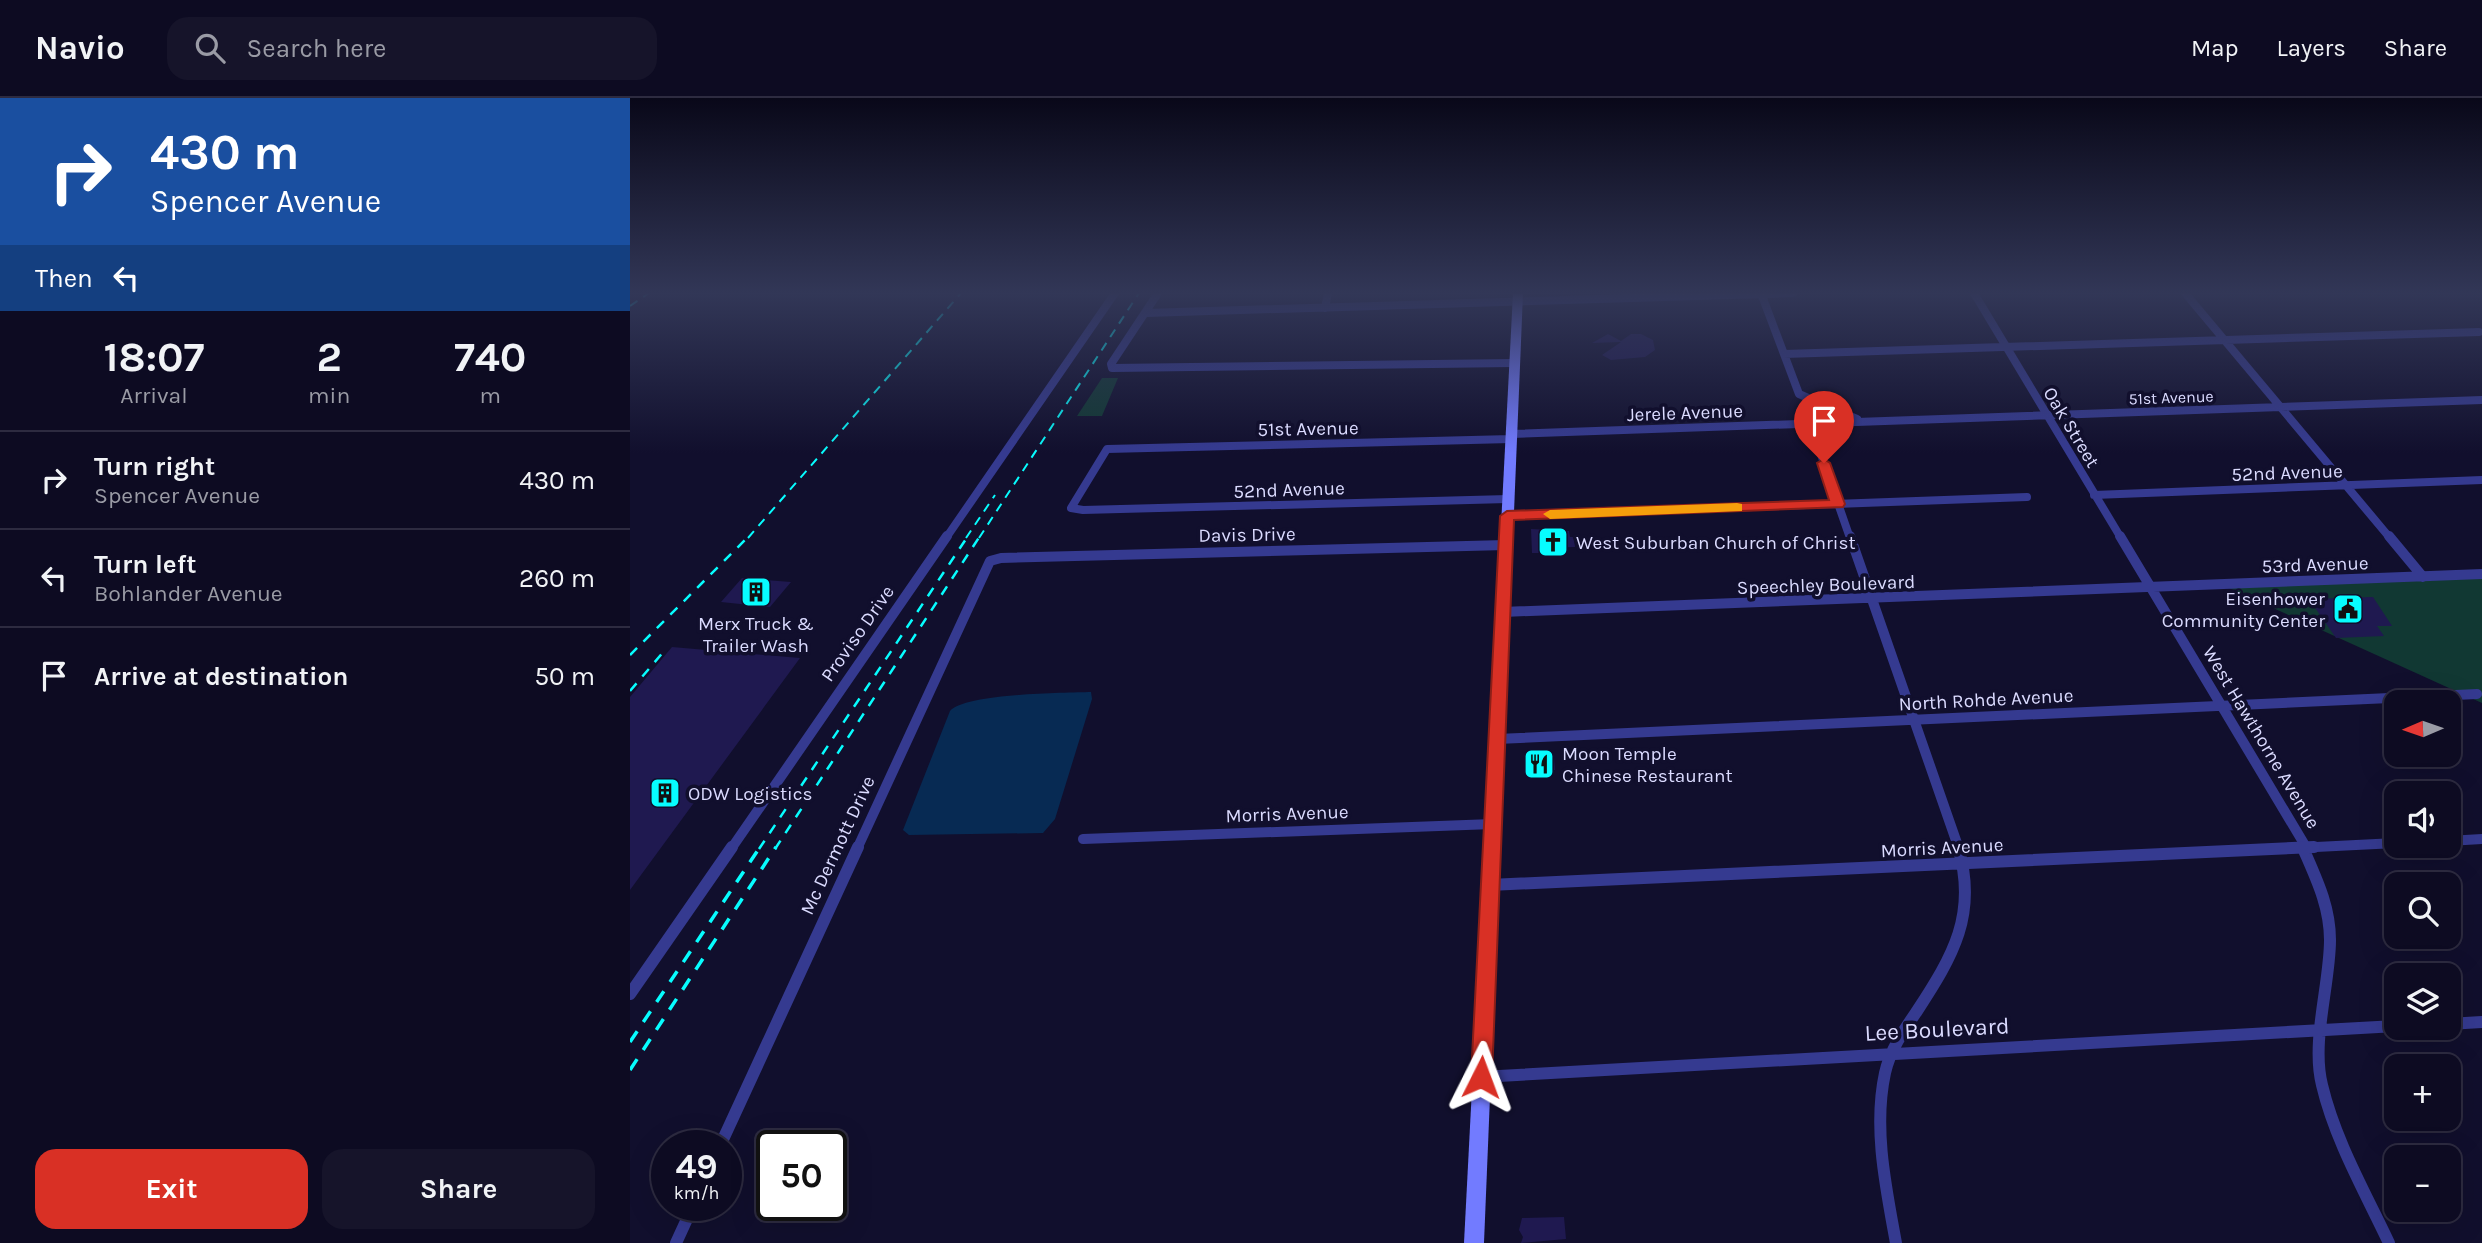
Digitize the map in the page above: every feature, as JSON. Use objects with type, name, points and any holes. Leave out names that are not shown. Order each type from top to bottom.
[{"type":"main road","points":[[1474,1243],[1515,346]]},
{"type":"street","name":"Proviso Drive","points":[[630,994],[1078,346]]},
{"type":"street","points":[[1123,346],[1111,364],[1112,368],[1514,363]]},
{"type":"street","points":[[1781,346],[1799,394],[1860,421]]},
{"type":"street","points":[[1784,354],[2024,346]]},
{"type":"street","points":[[2229,346],[2423,577]]},
{"type":"street","name":"Oak Street","points":[[2006,347],[2122,541]]},
{"type":"street","name":"51st Avenue","points":[[1860,421],[2482,400]]},
{"type":"street","name":"Jerele Avenue","points":[[1511,437],[1860,421]]},
{"type":"street","points":[[1810,423],[1915,720],[1962,863],[1966,903],[1959,938],[1892,1053],[1881,1100],[1882,1166],[1896,1243]]},
{"type":"street","name":"51st Avenue","points":[[1071,508],[1107,449],[1511,437]]},
{"type":"street","name":"52nd Avenue","points":[[2094,495],[2482,480]]},
{"type":"street","points":[[1507,516],[2027,497]]},
{"type":"street","name":"52nd Avenue","points":[[1071,508],[1083,510],[1508,499]]},
{"type":"street","name":"West Hawthorne Avenue","points":[[2122,541],[2306,847],[2303,848],[2325,899],[2330,940],[2320,1030],[2321,1083],[2342,1142],[2389,1243]]},
{"type":"street","name":"Davis Drive","points":[[990,561],[1012,558],[1506,545]]},
{"type":"street","name":"Mc Dermott Drive","points":[[727,1130],[990,561]]},
{"type":"street","name":"53rd Avenue","points":[[2150,589],[2482,574]]},
{"type":"street","name":"Speechley Boulevard","points":[[1503,612],[2150,589]]},
{"type":"street","name":"North Rohde Avenue","points":[[1497,739],[2477,694]]},
{"type":"street","name":"Morris Avenue","points":[[1083,839],[1493,824]]},
{"type":"street","points":[[2461,840],[2482,839]]},
{"type":"street","name":"Morris Avenue","points":[[1490,886],[2384,844]]},
{"type":"street","points":[[2461,1023],[2482,1022]]},
{"type":"street","name":"Lee Boulevard","points":[[1481,1077],[2384,1027]]},
{"type":"street","points":[[676,1243],[686,1221]]},
{"type":"green space","points":[[1102,378],[1118,378],[1102,416],[1077,416]]},
{"type":"green space","points":[[2482,577],[2482,703],[2461,693],[2461,690],[2453,690],[2229,588]]},
{"type":"water","points":[[1091,692],[1092,699],[1055,819],[1043,833],[909,835],[903,830],[950,711],[960,705],[995,697]]},
{"type":"building","points":[[1615,346],[1654,346],[1655,350],[1645,357],[1611,360],[1602,355]]},
{"type":"building","name":"West Suburban Church of Christ","points":[[1531,529],[1569,531],[1570,537],[1574,537],[1575,547],[1545,548],[1545,553],[1532,553]]},
{"type":"building","name":"Merx Truck & Trailer Wash","points":[[742,578],[791,582],[770,607],[721,602]]},
{"type":"building","name":"Eisenhower Community Center","points":[[2373,597],[2392,626],[2377,626],[2384,636],[2336,638],[2309,599]]},
{"type":"building","name":"ODW Logistics","points":[[672,647],[800,658],[630,890],[630,697]]},
{"type":"building","name":"Moon Temple Chinese Restaurant","points":[[1554,757],[1555,770],[1524,771],[1524,759]]},
{"type":"building","points":[[1564,1217],[1566,1239],[1521,1243],[1523,1237],[1519,1230],[1522,1218]]},
{"type":"railway","points":[[748,538],[915,346]]},
{"type":"railway","points":[[979,538],[1104,346]]},
{"type":"railway","points":[[966,538],[995,495]]},
{"type":"railway","points":[[630,655],[749,536]]},
{"type":"railway","points":[[759,849],[968,536]]},
{"type":"railway","points":[[775,849],[980,536]]},
{"type":"railway","points":[[630,691],[665,650]]},
{"type":"railway","points":[[630,1042],[760,847]]},
{"type":"railway","points":[[630,1070],[776,847]]},
{"type":"slow traffic","points":[[1550,514],[1737,508]]},
{"type":"place","name":"West Suburban Church of Christ","points":[[1553,542]]},
{"type":"place","name":"Merx Truck & Trailer Wash","points":[[756,592]]},
{"type":"place","name":"Eisenhower Community Center","points":[[2348,609]]},
{"type":"place","name":"Moon Temple Chinese Restaurant","points":[[1539,764]]},
{"type":"place","name":"ODW Logistics","points":[[665,793]]},
{"type":"route","points":[[1481,1077],[1507,516],[1838,504],[1824,463]]}]
